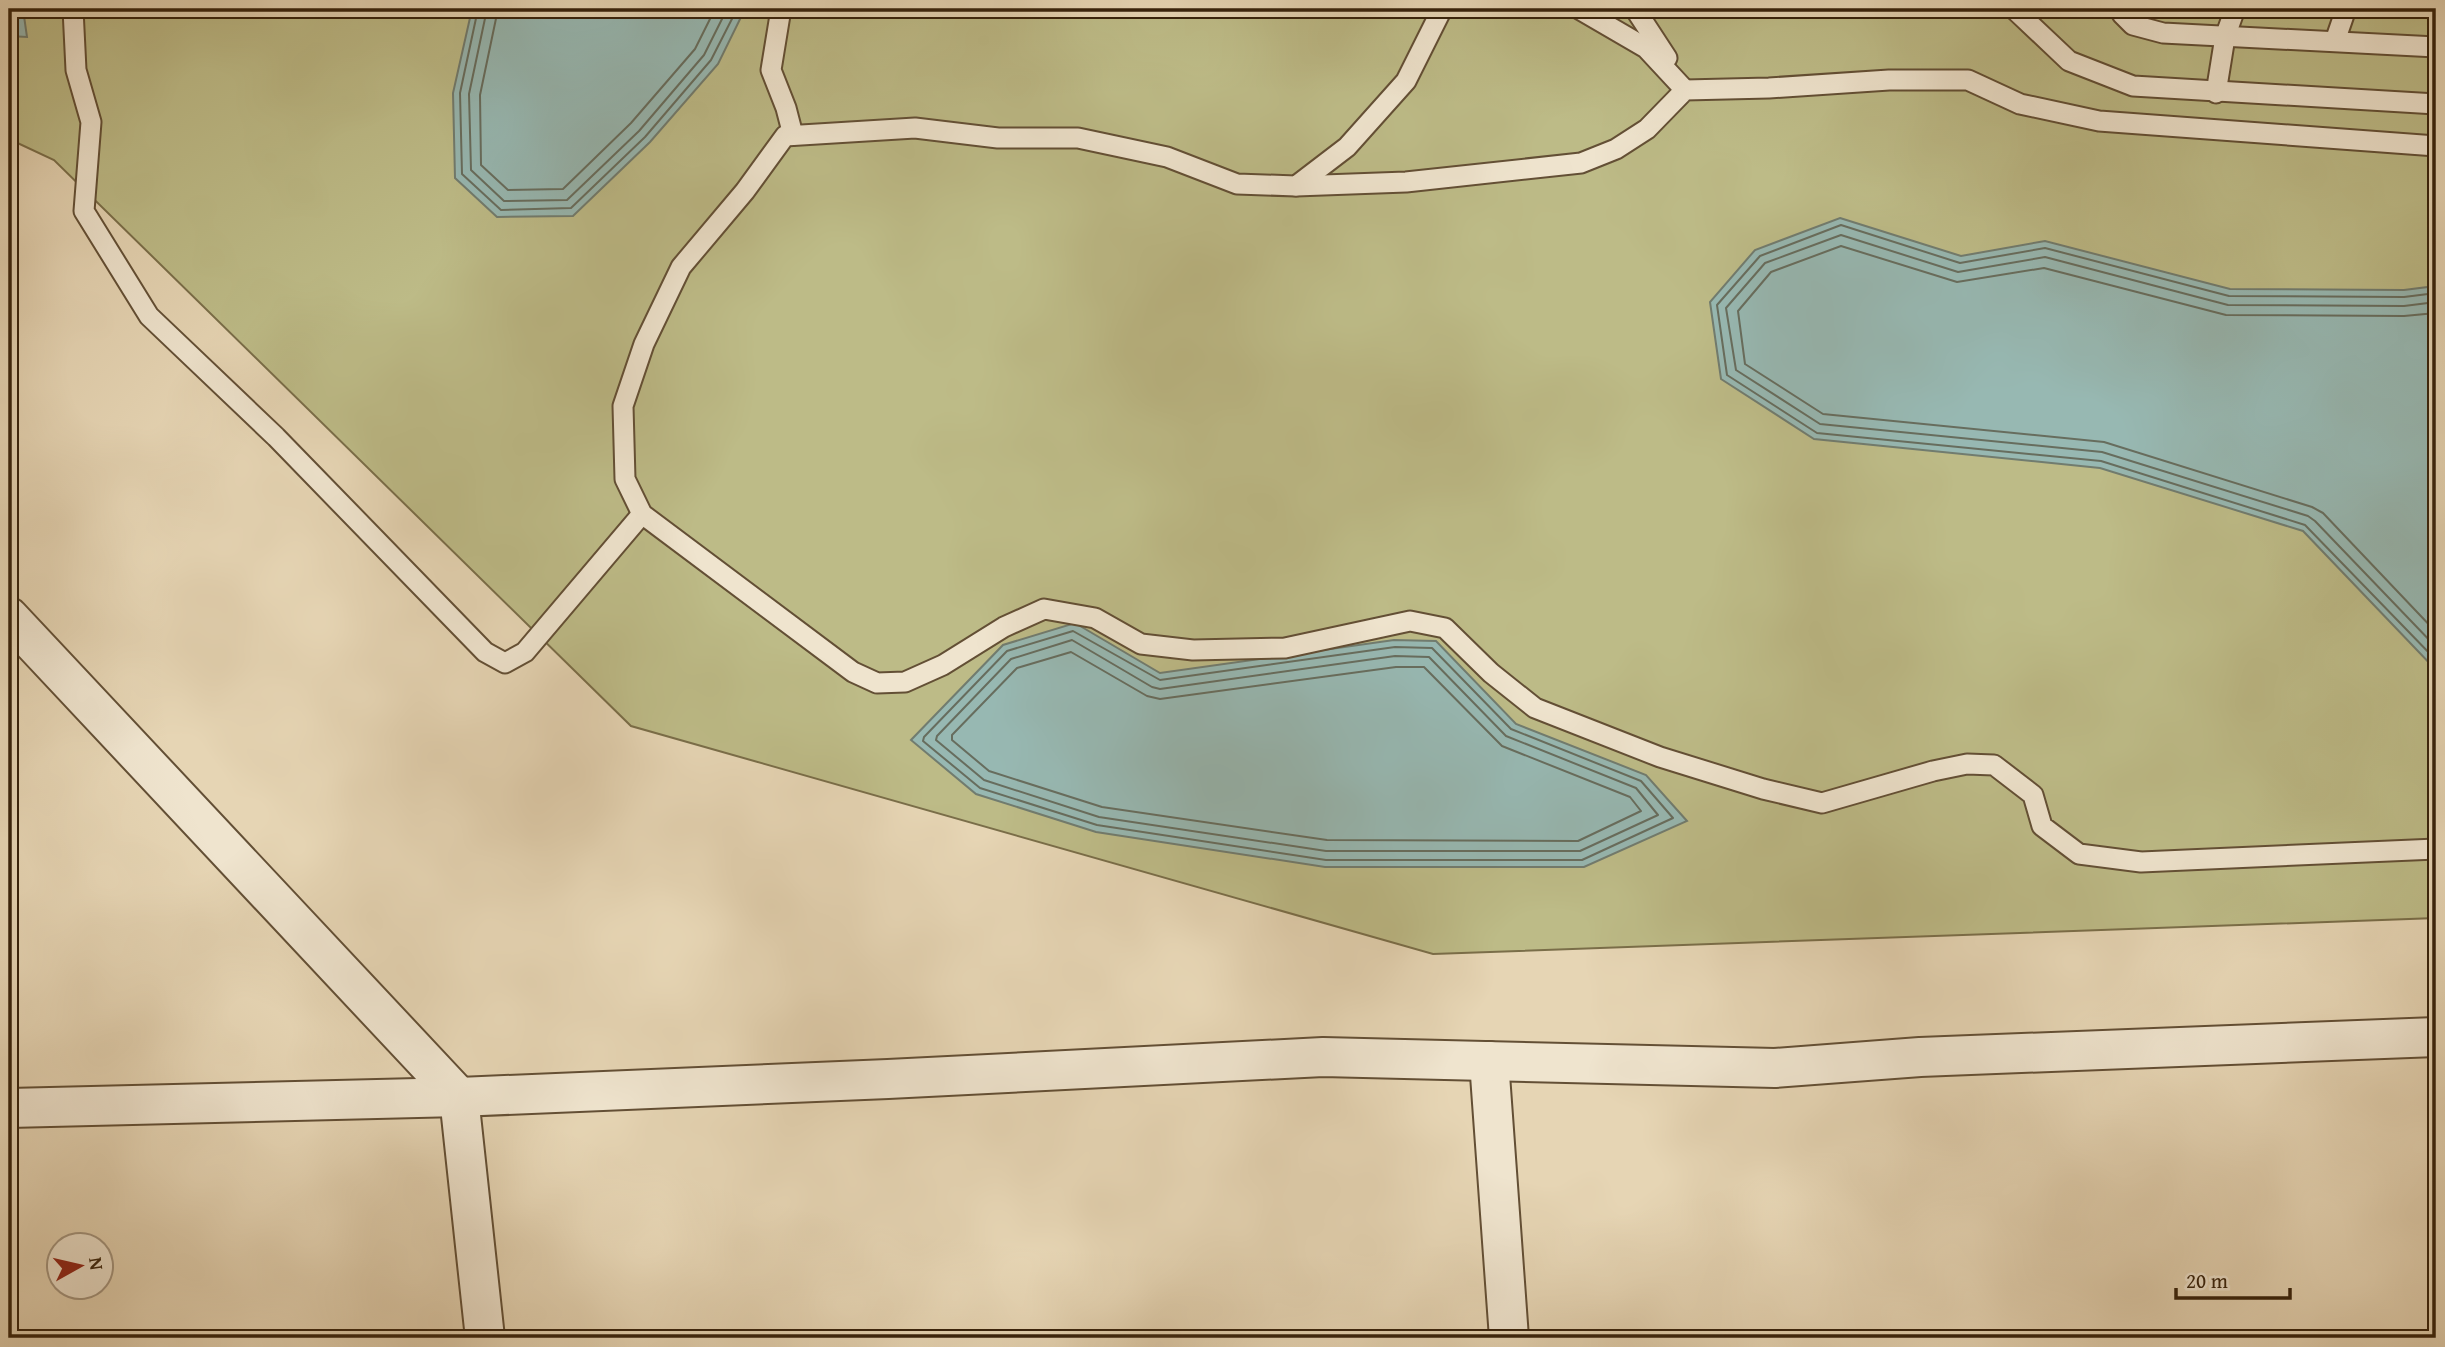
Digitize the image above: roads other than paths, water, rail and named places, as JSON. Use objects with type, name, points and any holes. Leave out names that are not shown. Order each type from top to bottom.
[{"type":"street","points":[[9,617],[459,1097],[485,1338]]},
{"type":"street","points":[[9,1108],[459,1097],[1323,1058],[1775,1068],[1920,1057],[2436,1037]]},
{"type":"street","points":[[1489,1061],[1509,1338]]},
{"type":"lane","points":[[73,9],[76,70],[91,122],[84,211],[149,316],[276,437],[485,652],[505,663],[525,652],[642,514]]},
{"type":"lane","points":[[781,9],[771,70],[793,135]]},
{"type":"lane","points":[[1296,186],[1347,147],[1406,81],[1442,9]]},
{"type":"lane","points":[[1579,9],[1646,48],[1685,90]]},
{"type":"lane","points":[[1635,9],[1650,29],[1685,90]]},
{"type":"lane","points":[[2122,9],[2122,14],[2133,25],[2163,33],[2436,47]]},
{"type":"lane","points":[[2216,93],[2225,37],[2235,9]]},
{"type":"lane","points":[[2335,41],[2346,9]]},
{"type":"lane","points":[[2018,10],[2069,61],[2133,86],[2436,104]]},
{"type":"lane","points":[[2436,146],[2099,121],[2021,104],[1968,80],[1889,80],[1769,88],[1685,90],[1647,129],[1616,149],[1581,163],[1406,182],[1296,186],[1237,184],[1167,158],[1078,138],[998,138],[915,128],[785,136],[681,267],[644,344],[623,406],[625,479],[642,514],[853,672],[877,683],[905,682],[943,665],[1004,627],[1044,609],[1095,618],[1141,644],[1193,650],[1285,648],[1409,621],[1446,628],[1491,673],[1535,708],[1660,757],[1763,789],[1822,803],[1933,771],[1968,764],[1994,765],[2033,795],[2042,826],[2079,854],[2141,862],[2436,849]]},
{"type":"water","points":[[9,9],[23,9],[27,37],[9,36]]},
{"type":"water","points":[[472,9],[745,9],[718,64],[650,142],[573,216],[497,217],[455,178],[453,93]]},
{"type":"water","points":[[1840,218],[1961,256],[2045,241],[2230,289],[2404,290],[2436,286],[2436,670],[2303,531],[2100,468],[1814,439],[1721,379],[1710,302],[1755,250]]},
{"type":"water","points":[[1075,623],[1160,673],[1394,640],[1436,641],[1516,724],[1646,775],[1687,821],[1584,867],[1325,867],[1096,832],[976,794],[911,740],[1003,645]]}]
